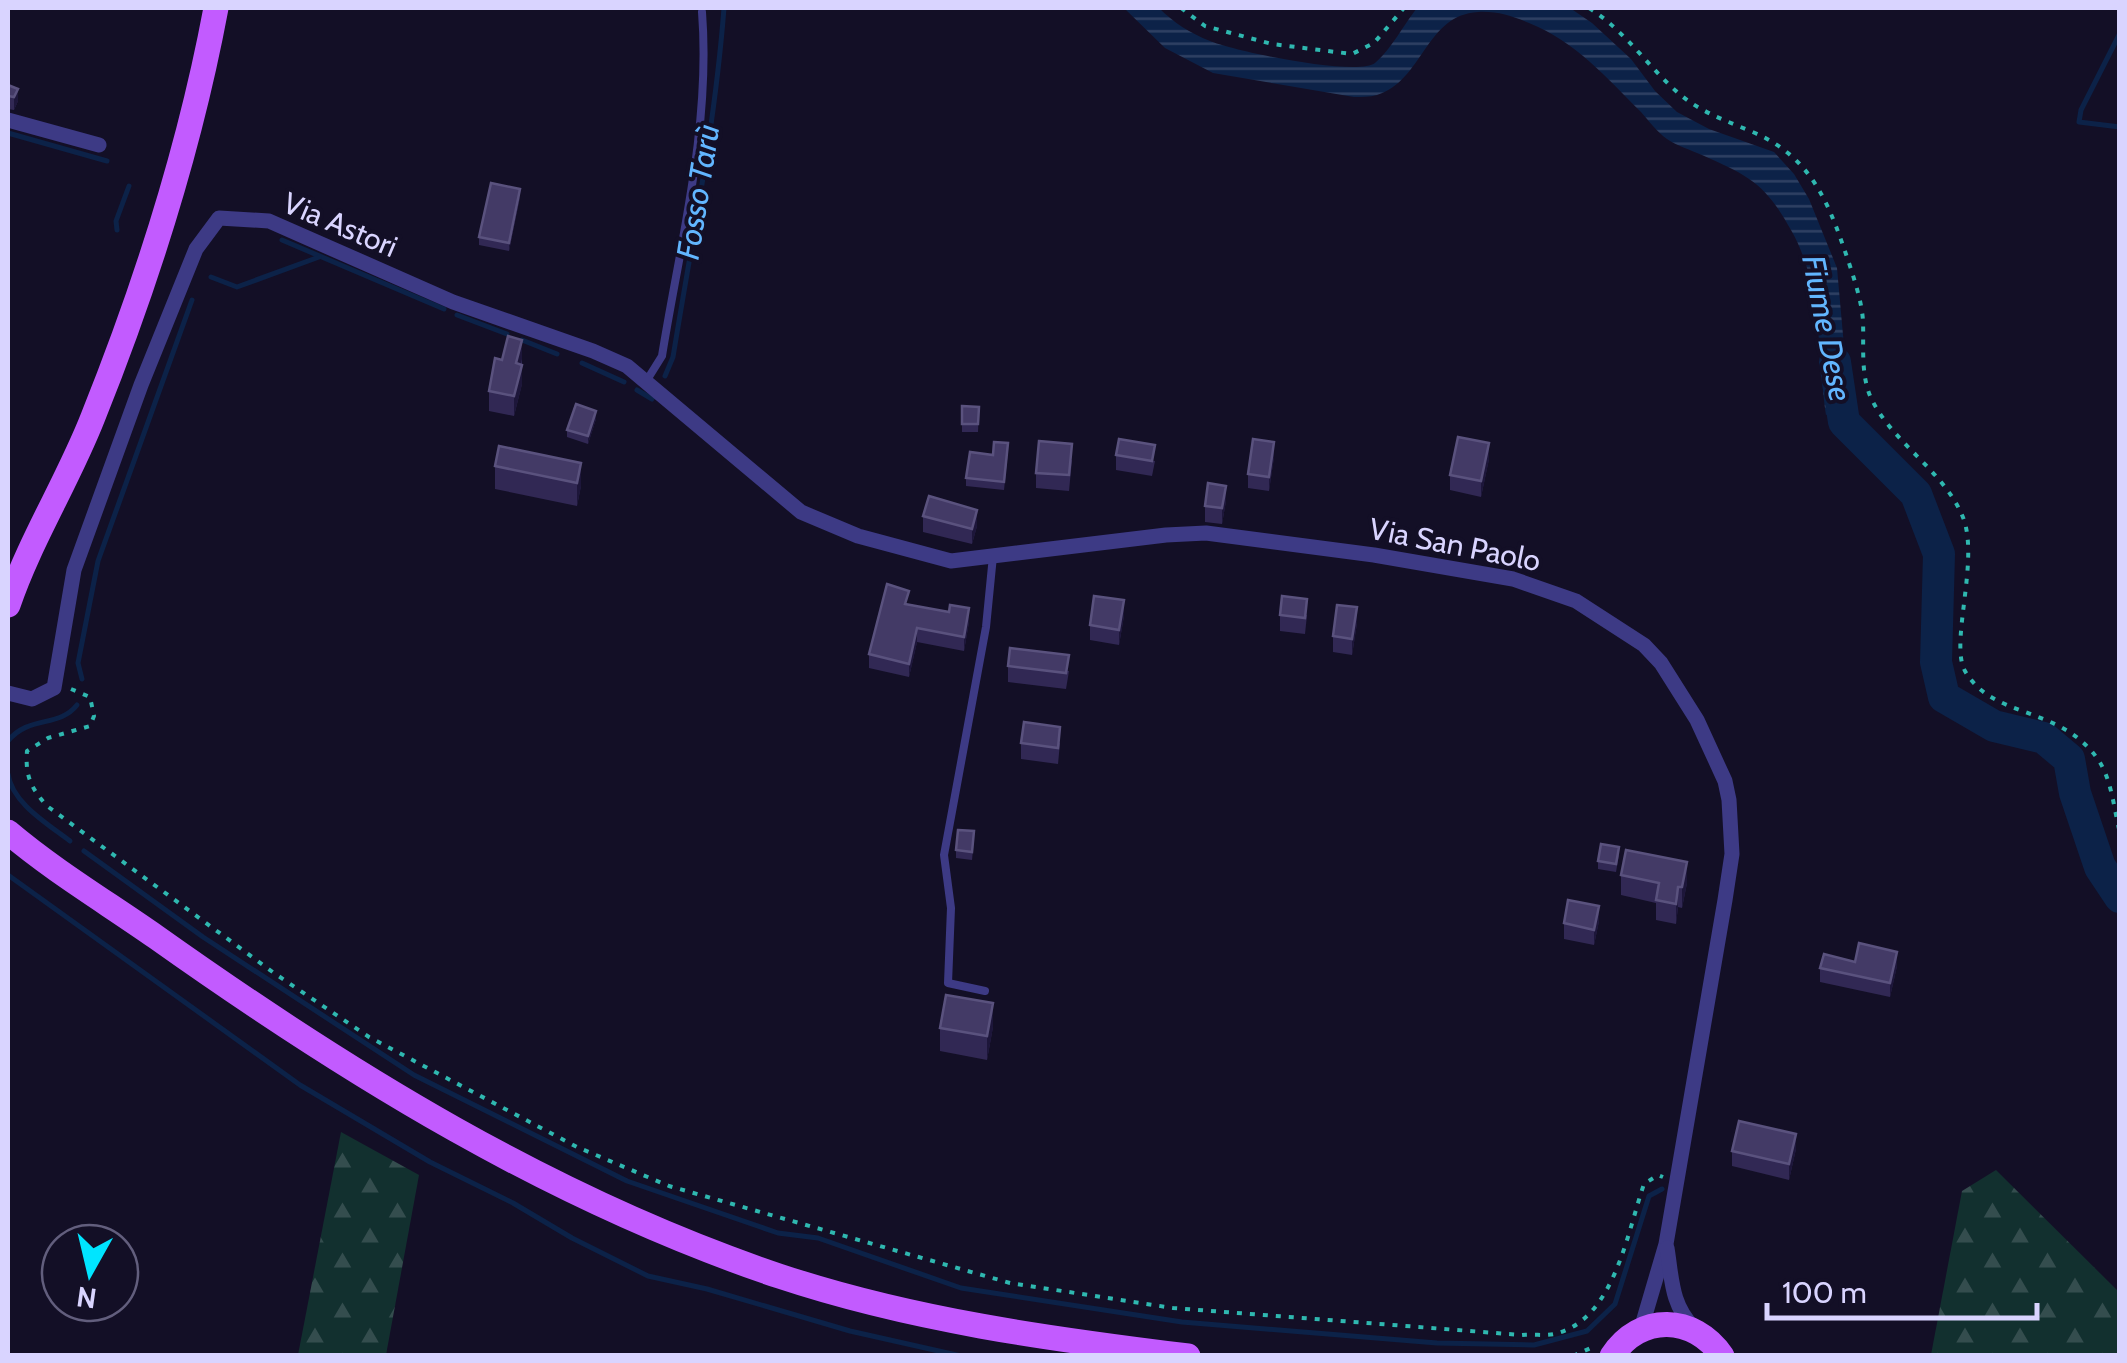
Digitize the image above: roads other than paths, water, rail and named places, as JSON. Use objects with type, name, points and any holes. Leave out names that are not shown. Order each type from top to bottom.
[{"type":"main road","points":[[8,605],[92,421],[151,257],[191,122],[216,8]]},
{"type":"main road","points":[[8,559],[61,483]]},
{"type":"main road","points":[[8,832],[34,855],[193,963],[416,1109],[615,1211],[748,1265],[870,1303],[1046,1336],[1188,1356]]},
{"type":"main road","points":[[1609,1351],[1641,1329],[1679,1324],[1710,1340],[1722,1356]]},
{"type":"street","points":[[8,120],[99,144]]},
{"type":"street","name":"Via Astori","points":[[8,693],[32,699],[54,688],[74,570],[95,508],[196,249],[219,218],[269,221],[453,302],[627,366],[801,512],[858,536]]},
{"type":"street","name":"Via San Paolo","points":[[858,536],[952,561],[1166,534],[1206,533],[1374,555],[1513,579],[1576,601],[1644,645],[1661,663],[1698,720],[1725,781],[1732,854],[1666,1244],[1641,1329]]},
{"type":"street","name":"Via San Paolo","points":[[1666,1244],[1680,1314],[1697,1331]]},
{"type":"lane","points":[[647,380],[662,356],[694,164],[704,76],[702,12]]},
{"type":"lane","points":[[985,991],[948,983],[951,908],[944,855],[986,627],[993,556]]},
{"type":"water","points":[[1124,8],[1159,8],[1189,31],[1223,45],[1345,67],[1375,63],[1417,8],[1570,8],[1631,59],[1677,112],[1709,129],[1774,152],[1794,174],[1809,199],[1837,268],[1849,402],[1826,415],[1809,274],[1791,230],[1773,201],[1744,176],[1667,139],[1590,61],[1546,31],[1498,13],[1460,16],[1446,24],[1392,88],[1377,95],[1354,97],[1213,73],[1165,48]]},
{"type":"waterway","name":"Fosso Tarù","points":[[665,376],[673,357],[702,183],[724,8]]},
{"type":"waterway","points":[[2120,33],[2081,110],[2079,122],[2120,127]]},
{"type":"waterway","name":"Fosso Tarù","points":[[8,133],[107,161]]},
{"type":"waterway","points":[[117,230],[116,221],[129,186]]},
{"type":"waterway","name":"Fosso Tarù","points":[[282,240],[444,309]]},
{"type":"waterway","points":[[211,277],[237,287],[319,257]]},
{"type":"waterway","points":[[82,679],[78,663],[98,561],[192,300]]},
{"type":"waterway","name":"Fosso Tarù","points":[[457,315],[507,334]]},
{"type":"waterway","name":"Fosso Tarù","points":[[522,340],[557,354]]},
{"type":"waterway","name":"Fiume Dese","points":[[1835,362],[1844,422],[1916,494],[1939,554],[1936,662],[1944,697],[1994,726],[2044,738],[2069,759],[2075,793],[2100,867],[2120,897]]},
{"type":"waterway","name":"Fosso Tarù","points":[[582,363],[624,382]]},
{"type":"waterway","name":"Fosso Tarù","points":[[637,390],[652,399],[654,395]]},
{"type":"waterway","points":[[8,741],[25,728],[62,717],[77,705]]},
{"type":"waterway","points":[[8,774],[24,803],[70,841]]},
{"type":"waterway","points":[[84,851],[203,937],[414,1075],[627,1181],[778,1233],[818,1238],[961,1288],[1182,1322],[1437,1343],[1534,1345],[1587,1331],[1615,1304],[1649,1196],[1662,1189]]},
{"type":"waterway","points":[[8,875],[300,1085],[430,1162],[513,1203],[572,1238],[648,1276],[850,1331],[961,1356]]}]
